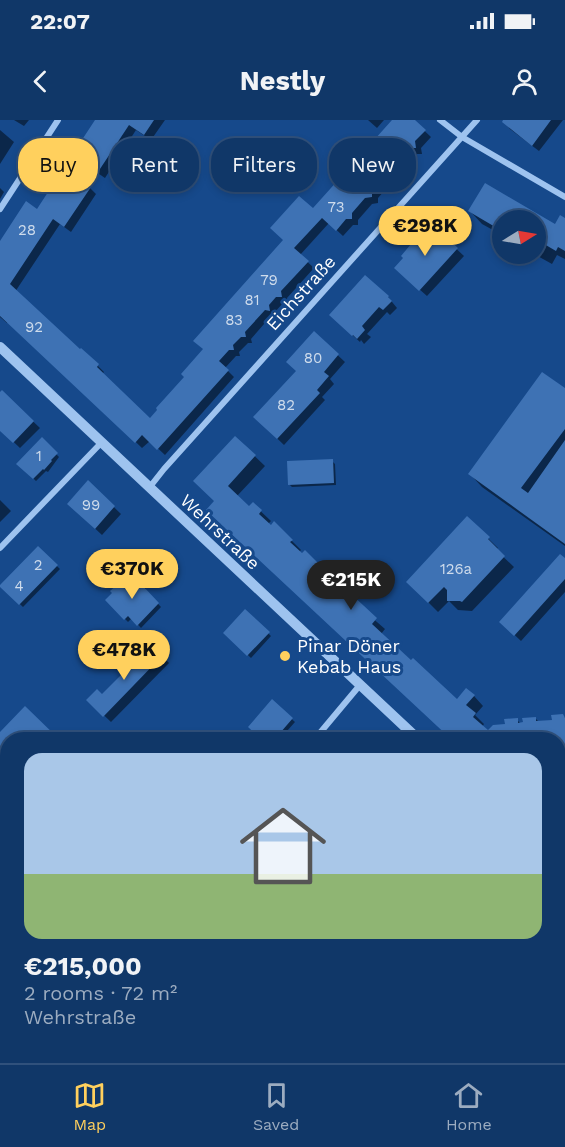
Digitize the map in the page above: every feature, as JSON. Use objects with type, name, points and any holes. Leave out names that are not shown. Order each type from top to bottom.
[{"type":"street","points":[[0,209],[58,120]]},
{"type":"street","points":[[440,120],[462,137],[565,197]]},
{"type":"street","name":"Eichstraße","points":[[149,488],[477,120]]},
{"type":"street","name":"Wehrstraße","points":[[0,347],[410,732]]},
{"type":"street","points":[[0,548],[102,442]]},
{"type":"street","points":[[321,732],[360,685]]},
{"type":"building","points":[[95,120],[154,120],[144,135],[129,125],[120,138],[110,138],[110,154],[98,172],[98,138],[83,138]]},
{"type":"building","points":[[392,120],[415,120],[426,130],[416,140],[416,138],[376,138]]},
{"type":"building","points":[[503,120],[551,120],[532,146],[502,122]]},
{"type":"building","points":[[485,183],[531,210],[492,210],[492,225],[468,211]]},
{"type":"building","points":[[329,190],[329,192],[372,192],[372,197],[365,198],[352,213],[352,219],[346,219],[336,231],[322,218],[294,248],[309,261],[281,291],[282,297],[276,297],[269,305],[270,311],[265,310],[245,332],[246,337],[241,337],[233,345],[234,350],[229,350],[219,361],[229,370],[157,450],[142,435],[135,443],[0,316],[0,241],[26,201],[37,209],[48,192],[88,192],[64,227],[53,219],[10,284],[99,364],[97,367],[150,418],[184,377],[181,374],[203,349],[193,341],[283,240],[270,228],[299,196],[313,208]]},
{"type":"building","points":[[560,215],[565,218],[565,251],[558,247],[556,251],[546,245],[546,219],[555,224]]},
{"type":"building","points":[[433,225],[458,248],[419,291],[394,268],[421,232],[424,235]]},
{"type":"building","points":[[365,275],[392,301],[383,310],[379,307],[362,326],[365,330],[357,339],[329,315]]},
{"type":"building","points":[[314,331],[339,354],[324,372],[329,376],[317,390],[320,393],[277,439],[253,417],[296,371],[286,362]]},
{"type":"building","points":[[542,372],[565,388],[565,429],[521,488],[528,493],[565,440],[565,544],[468,474]]},
{"type":"building","points":[[2,390],[34,421],[13,443],[0,431],[0,392]]},
{"type":"building","points":[[235,436],[256,455],[228,486],[249,506],[253,502],[262,510],[259,514],[271,525],[274,521],[293,540],[290,542],[302,553],[305,550],[324,569],[322,571],[334,582],[336,580],[377,618],[372,624],[457,699],[466,688],[475,695],[466,705],[476,713],[473,717],[488,730],[493,725],[505,724],[504,719],[518,718],[518,723],[523,722],[522,718],[536,717],[536,721],[552,720],[551,715],[563,714],[565,732],[443,732],[206,510],[214,501],[193,481]]},
{"type":"building","points":[[42,437],[58,453],[33,479],[16,464]]},
{"type":"building","points":[[333,459],[334,483],[288,485],[287,461]]},
{"type":"building","points":[[88,480],[115,506],[95,529],[67,504]]},
{"type":"building","points":[[467,516],[490,537],[488,539],[505,556],[462,602],[447,601],[447,590],[444,587],[428,603],[406,582]]},
{"type":"building","points":[[38,546],[58,565],[19,605],[0,585]]},
{"type":"building","points":[[560,554],[565,558],[565,579],[514,636],[499,622]]},
{"type":"building","points":[[132,572],[145,584],[143,586],[159,603],[137,626],[128,616],[124,620],[105,600],[112,593],[110,591]]},
{"type":"building","points":[[245,609],[270,632],[247,656],[223,633]]},
{"type":"building","points":[[152,644],[163,655],[103,717],[86,700],[97,689],[102,694],[123,673],[118,668],[129,657],[135,662]]},
{"type":"building","points":[[272,699],[293,718],[281,732],[253,732],[248,727]]},
{"type":"building","points":[[25,706],[52,732],[0,732]]},
{"type":"place","name":"Pinar Döner Kebab Haus","points":[[285,656]]}]
